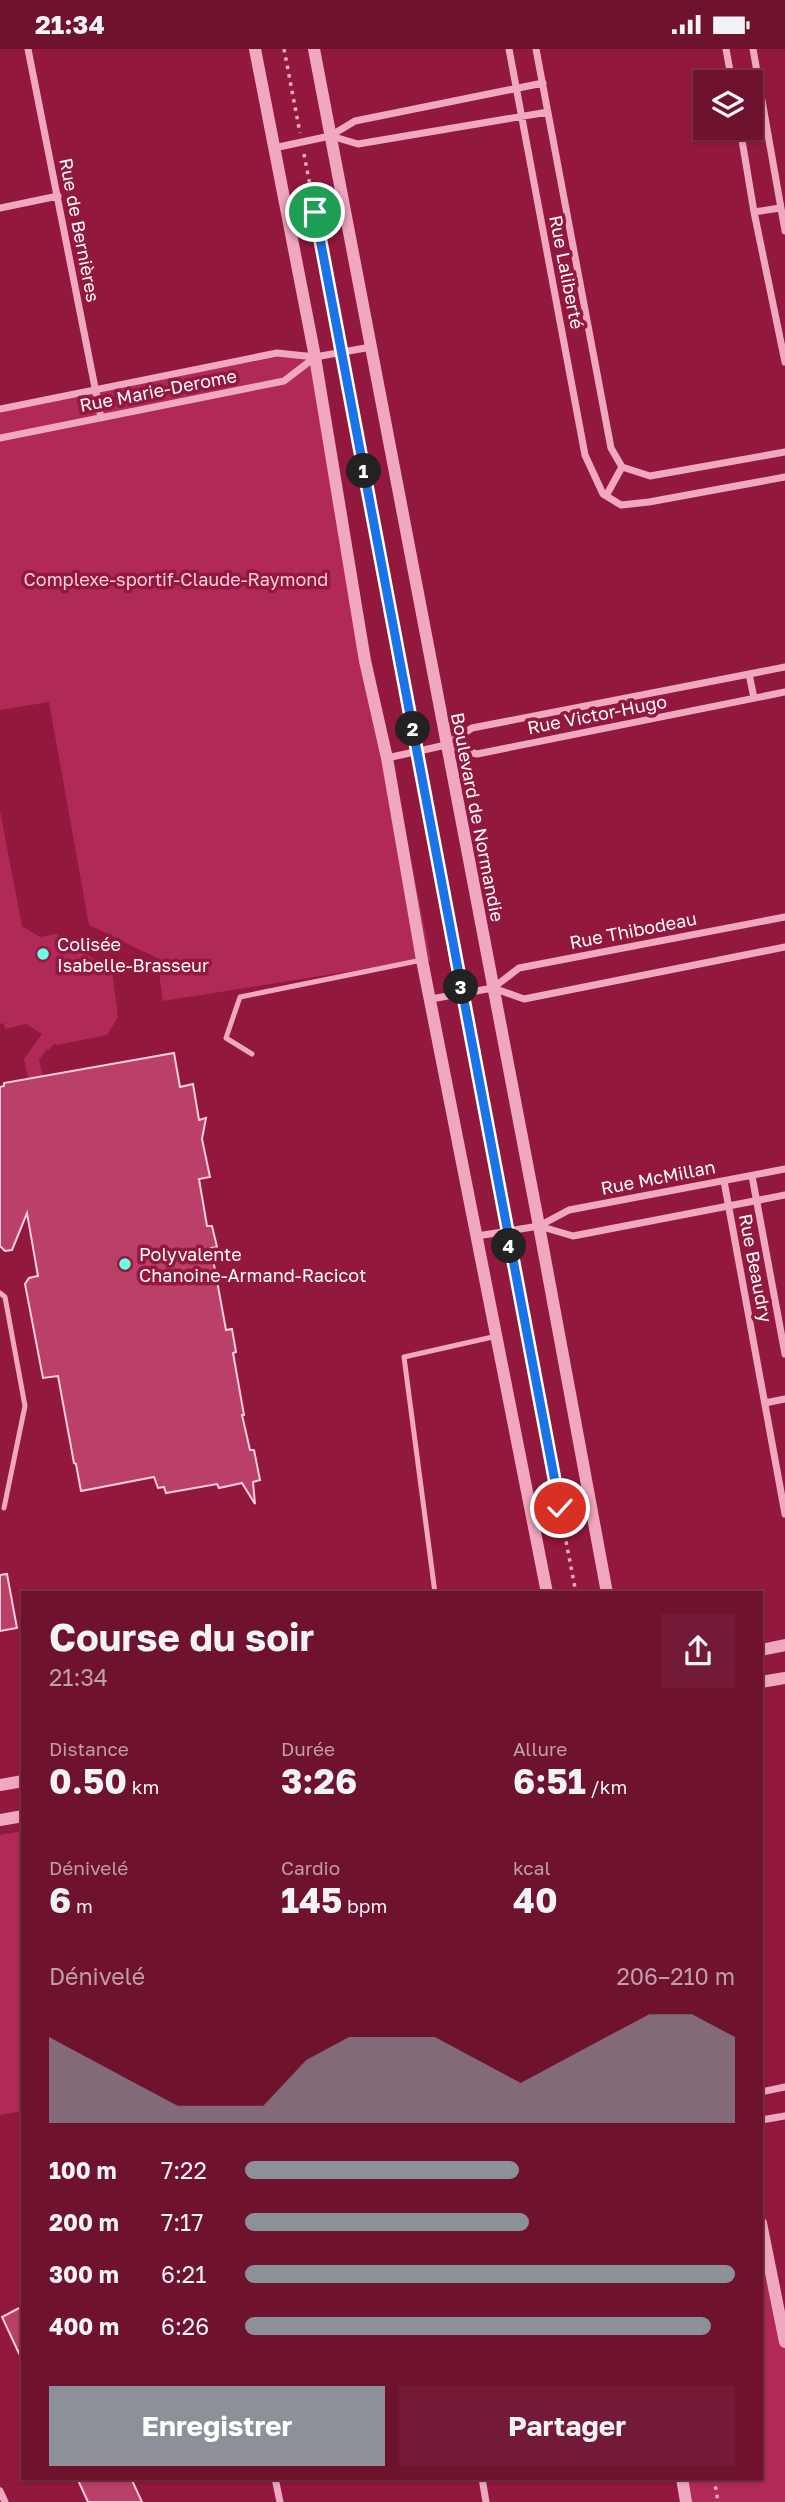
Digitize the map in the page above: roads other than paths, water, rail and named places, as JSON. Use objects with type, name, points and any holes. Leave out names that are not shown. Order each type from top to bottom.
[{"type":"street","name":"Rue de Bernières","points":[[28,49],[101,418]]},
{"type":"street","points":[[255,49],[315,357],[365,661],[387,758],[422,960],[547,1591]]},
{"type":"street","name":"Boulevard de Normandie","points":[[314,49],[540,1226],[607,1591]]},
{"type":"street","name":"Rue Laliberté","points":[[509,49],[585,455],[606,496]]},
{"type":"street","name":"Rue Laliberté","points":[[536,49],[611,448],[622,467]]},
{"type":"street","points":[[726,49],[730,70]]},
{"type":"street","points":[[753,49],[785,231]]},
{"type":"street","points":[[274,148],[330,136],[355,121],[543,83]]},
{"type":"street","points":[[330,136],[358,144],[548,112]]},
{"type":"street","points":[[742,140],[785,362]]},
{"type":"street","points":[[0,208],[58,196]]},
{"type":"street","points":[[754,212],[780,208]]},
{"type":"street","name":"Rue Marie-Derome","points":[[0,409],[277,353],[315,357],[372,347]]},
{"type":"street","name":"Rue Marie-Derome","points":[[0,438],[284,381],[315,357]]},
{"type":"street","points":[[785,452],[650,476],[622,467],[606,496],[621,505],[785,477]]},
{"type":"street","name":"Rue Victor-Hugo","points":[[387,758],[446,745],[472,728],[785,667]]},
{"type":"street","points":[[749,674],[754,698]]},
{"type":"street","name":"Rue Victor-Hugo","points":[[446,745],[477,754],[785,692]]},
{"type":"street","name":"Rue Thibodeau","points":[[431,999],[493,988],[519,968],[785,917]]},
{"type":"street","name":"Rue Thibodeau","points":[[493,988],[524,999],[785,947]]},
{"type":"street","name":"Rue McMillan","points":[[477,1236],[540,1226],[569,1210],[785,1169]]},
{"type":"street","name":"Rue Beaudry","points":[[752,1176],[785,1354]]},
{"type":"street","name":"Rue Beaudry","points":[[724,1181],[785,1514]]},
{"type":"street","name":"Rue McMillan","points":[[540,1226],[573,1236],[785,1195]]},
{"type":"street","points":[[765,1403],[785,1399]]},
{"type":"street","points":[[763,1650],[785,1646]]},
{"type":"street","points":[[763,1682],[785,1678]]},
{"type":"street","points":[[0,1785],[21,1781]]},
{"type":"street","points":[[0,1820],[21,1816]]},
{"type":"street","points":[[763,2092],[785,2087]]},
{"type":"street","points":[[763,2120],[785,2116]]},
{"type":"street","points":[[763,2233],[785,2342]]},
{"type":"street","points":[[275,2480],[279,2502]]},
{"type":"street","points":[[482,2480],[486,2502]]},
{"type":"street","points":[[682,2480],[686,2502]]},
{"type":"street","points":[[0,2491],[5,2502]]},
{"type":"lane","points":[[253,1054],[226,1038],[240,997],[422,960]]},
{"type":"lane","points":[[0,1293],[5,1297],[25,1406],[4,1508]]},
{"type":"lane","points":[[435,1591],[404,1357],[497,1336]]},
{"type":"place","name":"Colisée Isabelle-Brasseur","points":[[43,954]]},
{"type":"place","name":"Polyvalente Chanoine-Armand-Racicot","points":[[125,1264]]},
{"type":"park label","name":"Complexe-sportif-Claude-Raymond","points":[[176,579]]}]
